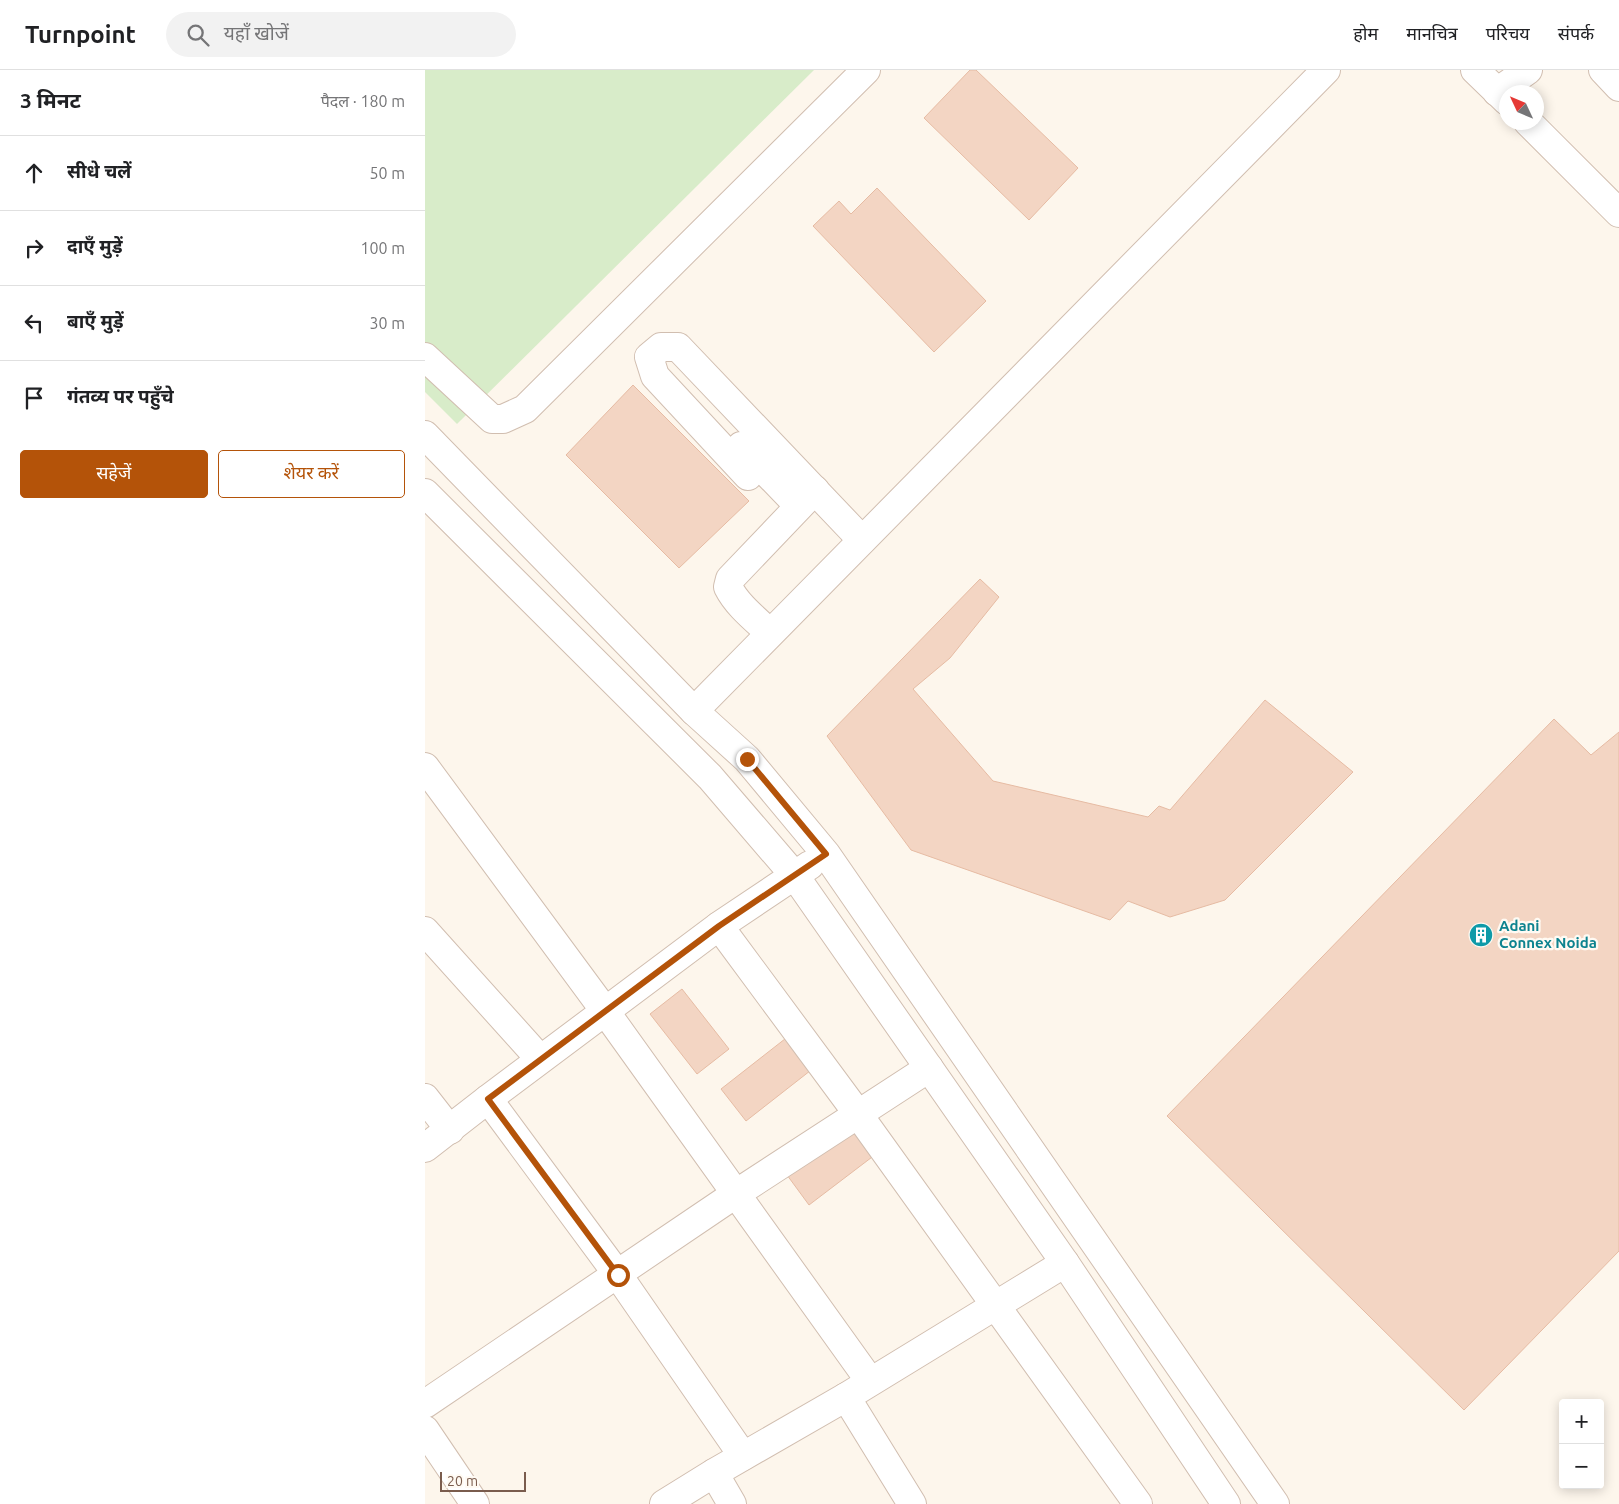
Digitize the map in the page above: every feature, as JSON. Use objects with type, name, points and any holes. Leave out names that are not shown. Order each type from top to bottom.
[{"type":"street","points":[[425,357],[492,419],[503,420],[525,409],[866,70]]},
{"type":"street","points":[[694,710],[1326,70]]},
{"type":"street","points":[[1475,70],[1499,93]]},
{"type":"street","points":[[1513,85],[1528,70]]},
{"type":"street","points":[[1603,70],[1619,87]]},
{"type":"street","points":[[1536,130],[1619,212]]},
{"type":"street","points":[[748,476],[655,376],[649,357],[661,347],[678,347],[807,498]]},
{"type":"street","points":[[689,392],[807,498],[862,540]]},
{"type":"street","points":[[425,435],[694,710],[747,759],[826,854],[1275,1504]]},
{"type":"street","points":[[425,493],[710,777],[795,876],[1065,1264],[1226,1504]]},
{"type":"street","points":[[771,633],[748,613],[731,594],[727,586],[730,579],[807,498]]},
{"type":"street","points":[[425,767],[737,1193],[870,1381]]},
{"type":"street","points":[[425,1148],[540,1059],[719,926],[826,854]]},
{"type":"street","points":[[719,926],[858,1114],[1138,1504]]},
{"type":"street","points":[[425,931],[540,1059]]},
{"type":"street","points":[[425,1404],[737,1193],[929,1068]]},
{"type":"street","points":[[425,1098],[450,1130]]},
{"type":"street","points":[[488,1099],[618,1275],[743,1456]]},
{"type":"street","points":[[664,1504],[846,1397],[1065,1264]]},
{"type":"street","points":[[846,1397],[912,1504]]},
{"type":"street","points":[[425,1430],[475,1504]]},
{"type":"street","points":[[714,1473],[732,1504]]},
{"type":"green space","points":[[425,70],[814,70],[457,424],[425,392]]},
{"type":"building","points":[[970,70],[976,70],[1078,168],[1029,220],[924,118]]},
{"type":"building","points":[[877,188],[986,301],[934,352],[813,226],[839,201],[851,214]]},
{"type":"building","points":[[633,385],[749,501],[679,568],[566,455]]},
{"type":"building","points":[[980,579],[999,597],[950,658],[913,689],[993,781],[1148,817],[1159,806],[1170,810],[1265,700],[1353,772],[1225,900],[1170,917],[1128,901],[1110,920],[911,850],[827,736]]},
{"type":"building","name":"Adani Connex Noida","points":[[1554,719],[1591,755],[1619,732],[1619,1251],[1464,1410],[1167,1116]]},
{"type":"building","points":[[682,989],[729,1049],[697,1074],[650,1014]]},
{"type":"building","points":[[790,1035],[815,1067],[746,1121],[721,1089]]},
{"type":"building","points":[[858,1121],[880,1151],[809,1205],[787,1175]]},
{"type":"place","name":"Adani Connex Noida","points":[[1481,935]]},
{"type":"route","points":[[618,1275],[488,1099],[719,926],[826,854],[747,759]]}]
